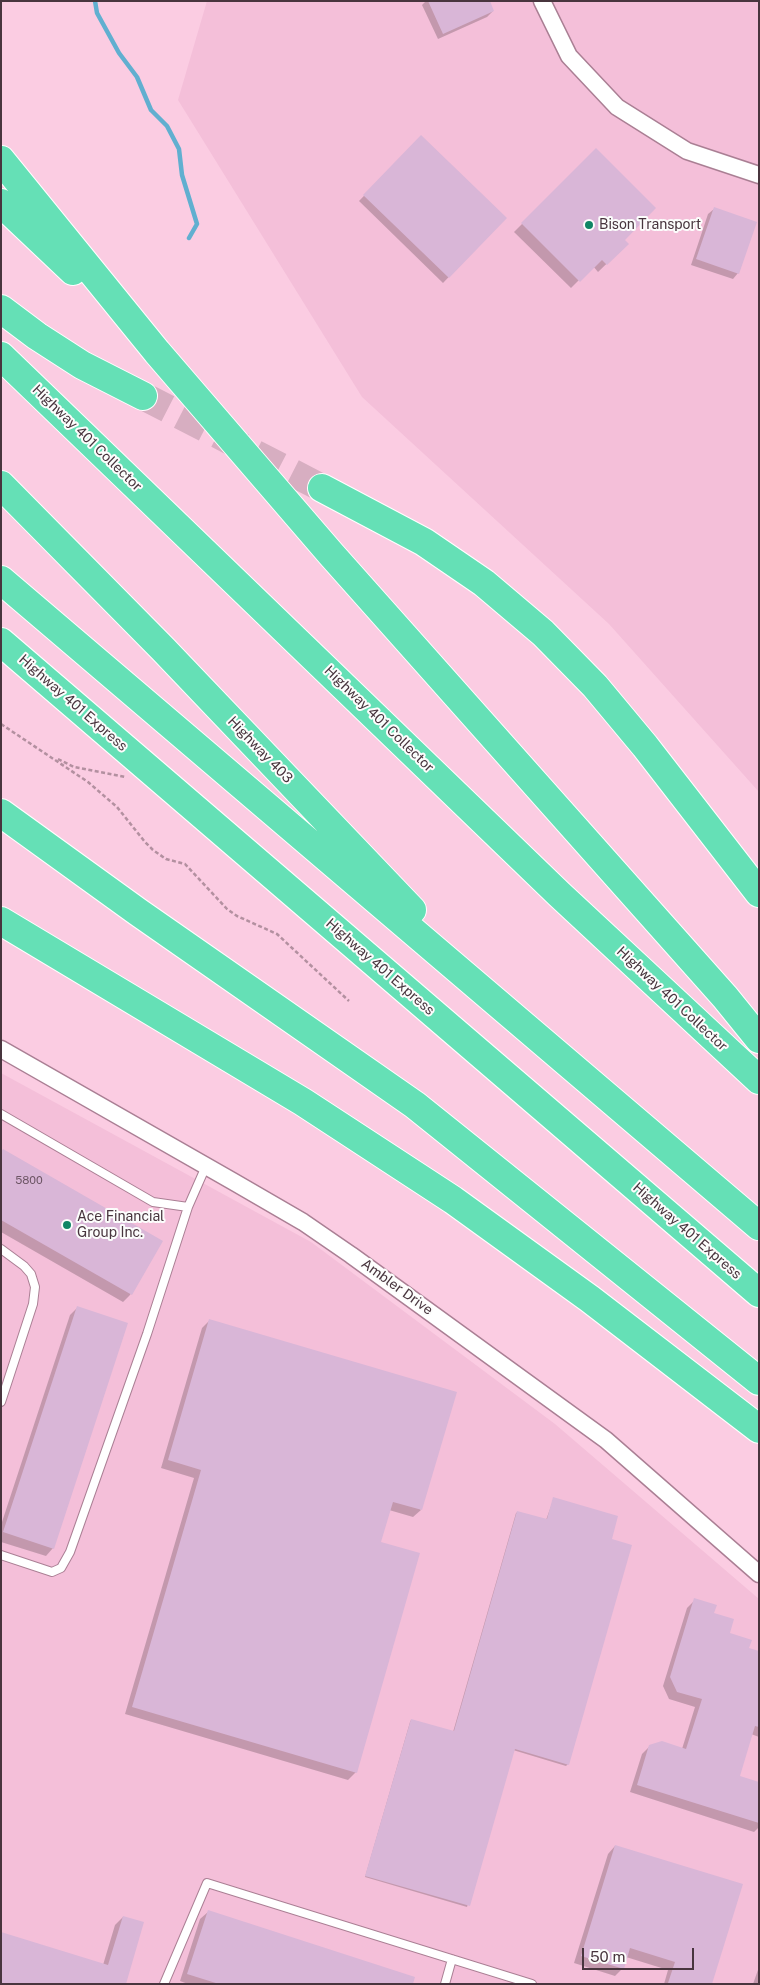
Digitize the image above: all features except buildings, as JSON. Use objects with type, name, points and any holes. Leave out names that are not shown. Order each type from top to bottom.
[{"type":"highway","points":[[1,160],[157,352],[330,554],[718,989],[759,1039]]},
{"type":"highway","points":[[1,203],[157,352]]},
{"type":"highway","points":[[1,309],[37,336],[82,365],[143,396]]},
{"type":"highway","name":"Highway 401 Collector","points":[[1,356],[559,894],[759,1080]]},
{"type":"highway","name":"Highway 403","points":[[1,485],[163,649],[515,1018]]},
{"type":"highway","points":[[322,488],[424,542],[484,583],[542,633],[596,686],[759,893]]},
{"type":"highway","points":[[1,580],[759,1226]]},
{"type":"highway","name":"Highway 401 Express","points":[[1,642],[759,1293]]},
{"type":"highway","points":[[1,813],[138,912],[415,1106],[759,1381]]},
{"type":"highway","points":[[1,834],[138,912]]},
{"type":"highway","points":[[1,921],[303,1102],[453,1200],[590,1299],[759,1429]]},
{"type":"street","points":[[542,1],[569,56],[617,107],[687,151],[759,175]]},
{"type":"street","name":"Ambler Drive","points":[[1,1049],[302,1222],[351,1255],[606,1440],[759,1574]]},
{"type":"lane","points":[[1,1114],[153,1202],[188,1208]]},
{"type":"lane","points":[[1,1555],[52,1572],[60,1568],[70,1552],[147,1334],[188,1208],[206,1166]]},
{"type":"lane","points":[[1,1249],[31,1274],[35,1288],[33,1304],[1,1402]]},
{"type":"lane","points":[[164,1984],[207,1883],[532,1984]]},
{"type":"lane","points":[[445,1984],[452,1959]]},
{"type":"path","points":[[1,724],[88,782],[117,807],[144,842],[153,850],[166,859],[185,864],[227,909],[237,916],[277,934],[349,1001]]},
{"type":"path","points":[[52,757],[74,767],[129,778]]},
{"type":"shaded area","points":[[207,1],[759,1],[759,792],[609,624],[362,397],[178,100]]},
{"type":"shaded area","points":[[1,1073],[311,1242],[555,1424],[759,1599],[759,1984],[1,1984]]},
{"type":"waterway","points":[[95,1],[97,13],[119,53],[137,77],[151,110],[167,126],[179,149],[182,175],[197,224],[189,238]]},
{"type":"tunnel","points":[[143,396],[322,488]]},
{"type":"place","name":"Bison Transport","points":[[589,225]]},
{"type":"place","name":"Ace Financial Group Inc.","points":[[67,1225]]}]
